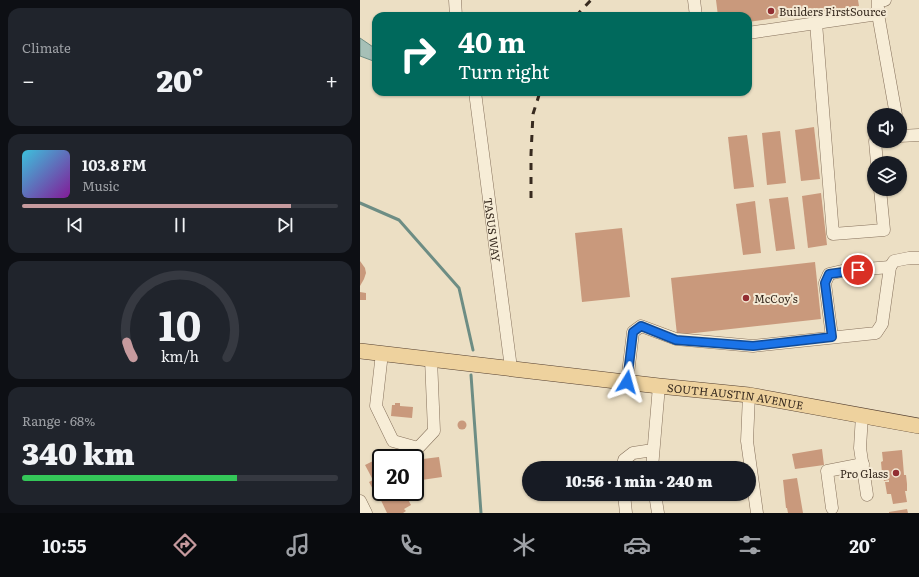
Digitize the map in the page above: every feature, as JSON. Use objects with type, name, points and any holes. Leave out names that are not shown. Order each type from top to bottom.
[{"type":"main road","name":"SOUTH AUSTIN AVENUE","points":[[360,351],[749,395],[919,426]]},
{"type":"street","points":[[455,0],[456,12]]},
{"type":"street","points":[[694,0],[696,12]]},
{"type":"street","points":[[880,0],[878,14],[895,108]]},
{"type":"street","points":[[752,31],[878,14]]},
{"type":"street","points":[[816,23],[833,234],[884,230],[881,196]]},
{"type":"street","name":"TASUS WAY","points":[[476,96],[511,368]]},
{"type":"street","points":[[907,136],[919,135]]},
{"type":"street","points":[[627,382],[633,332],[641,326],[676,340],[753,346],[876,333],[882,324],[890,267],[894,261],[919,258]]},
{"type":"street","points":[[832,337],[825,283],[829,274],[842,271],[890,267]]},
{"type":"street","points":[[382,353],[376,406],[393,441],[418,448],[434,431],[431,359]]},
{"type":"street","points":[[652,461],[659,386]]},
{"type":"street","points":[[749,395],[747,440],[758,513]]},
{"type":"street","points":[[862,415],[860,438],[867,495]]},
{"type":"street","points":[[624,461],[634,453],[653,450]]},
{"type":"street","points":[[832,508],[827,471],[863,464]]},
{"type":"street","points":[[625,501],[626,513]]},
{"type":"street","points":[[657,501],[658,513]]},
{"type":"street","points":[[360,502],[366,513]]},
{"type":"water","points":[[360,38],[372,46],[372,60],[360,56]]},
{"type":"building","name":"Builders FirstSource","points":[[716,0],[858,0],[859,6],[752,21],[752,12],[718,12]]},
{"type":"building","points":[[814,127],[820,179],[801,181],[795,130]]},
{"type":"building","points":[[780,131],[786,183],[767,185],[762,133]]},
{"type":"building","points":[[747,135],[754,187],[734,189],[728,137]]},
{"type":"building","points":[[821,193],[827,245],[808,248],[802,196]]},
{"type":"building","points":[[788,197],[795,249],[776,251],[769,199]]},
{"type":"building","points":[[755,201],[761,253],[743,255],[736,204]]},
{"type":"building","points":[[622,228],[630,297],[582,302],[575,233]]},
{"type":"building","points":[[360,261],[365,268],[366,273],[360,286]]},
{"type":"building","name":"McCoy's","points":[[815,262],[821,319],[677,335],[671,278]]},
{"type":"building","points":[[360,292],[366,293],[366,300],[360,300]]},
{"type":"building","points":[[395,403],[400,403],[400,406],[413,407],[412,418],[391,416],[392,405],[395,405]]},
{"type":"building","points":[[462,420],[467,425],[462,430],[457,425]]},
{"type":"building","points":[[822,449],[824,465],[795,469],[792,454]]},
{"type":"building","points":[[902,450],[904,475],[906,475],[907,484],[907,491],[905,491],[907,502],[893,504],[891,494],[887,494],[885,482],[889,482],[889,480],[884,481],[882,473],[882,452]]},
{"type":"building","points":[[439,457],[442,477],[424,480],[424,459]]},
{"type":"building","points":[[372,462],[372,478],[365,465]]},
{"type":"building","points":[[797,478],[803,513],[788,513],[786,508],[783,480]]},
{"type":"building","points":[[372,480],[372,488],[369,482]]},
{"type":"building","points":[[381,501],[409,501],[411,505],[404,509],[406,511],[403,513],[387,513]]},
{"type":"building","points":[[907,509],[908,513],[889,513],[889,512]]},
{"type":"waterway","points":[[360,203],[399,220],[459,288],[473,350]]},
{"type":"waterway","points":[[471,375],[481,513]]},
{"type":"railway","points":[[580,12],[591,0]]},
{"type":"railway","points":[[531,198],[533,114],[539,96]]},
{"type":"place","name":"Builders FirstSource","points":[[771,11]]},
{"type":"place","name":"McCoy's","points":[[746,298]]},
{"type":"place","name":"Pro Glass","points":[[896,473]]},
{"type":"route","points":[[627,382],[633,332],[641,326],[676,340],[753,346],[832,337],[825,283],[829,274],[858,270]]}]
